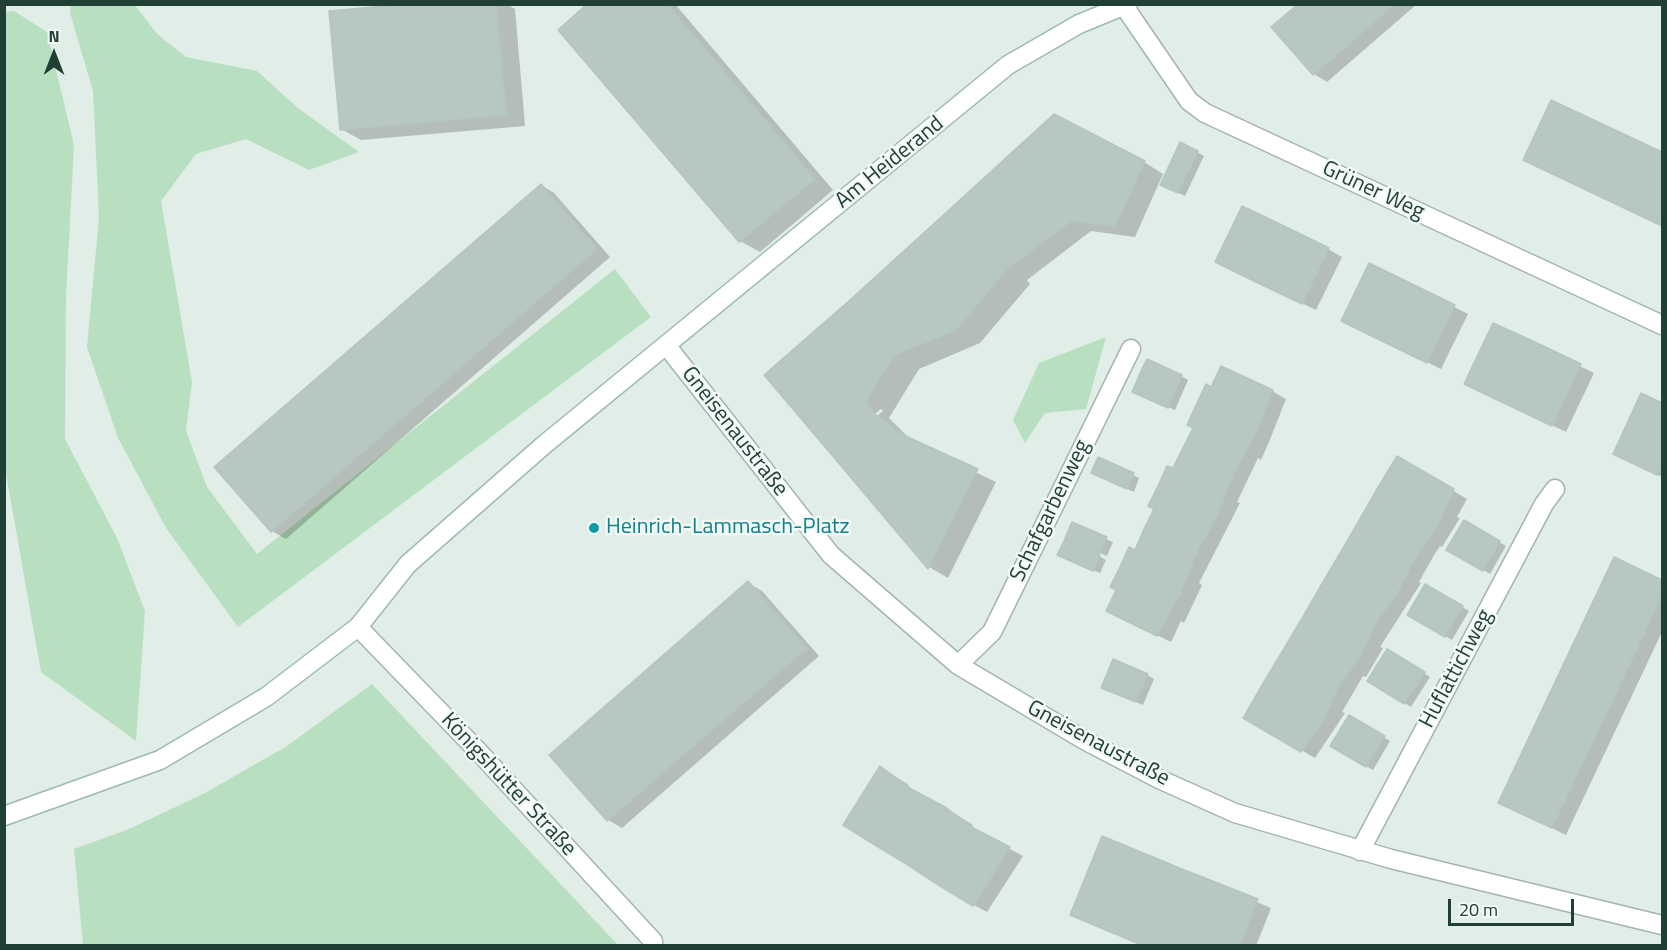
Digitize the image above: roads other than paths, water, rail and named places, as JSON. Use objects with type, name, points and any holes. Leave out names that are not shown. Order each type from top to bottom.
[{"type":"street","name":"Grüner Weg","points":[[1126,5],[1189,101],[1205,113],[1662,325]]},
{"type":"street","name":"Am Heiderand","points":[[666,345],[1008,65],[1079,24],[1126,5]]},
{"type":"street","points":[[4,816],[160,760],[266,697],[358,627],[408,564],[545,444],[666,345]]},
{"type":"street","name":"Gneisenaustraße","points":[[666,345],[831,555],[958,665],[1086,741],[1159,779],[1234,813],[1360,851],[1662,925]]},
{"type":"street","name":"Schafgarbenweg","points":[[958,665],[992,632],[1131,349]]},
{"type":"street","name":"Huflattichweg","points":[[1360,851],[1544,504],[1555,489]]},
{"type":"street","name":"Königshütter Straße","points":[[358,627],[478,751],[653,941],[652,945]]},
{"type":"place","name":"Heinrich-Lammasch-Platz","points":[[594,528]]}]
